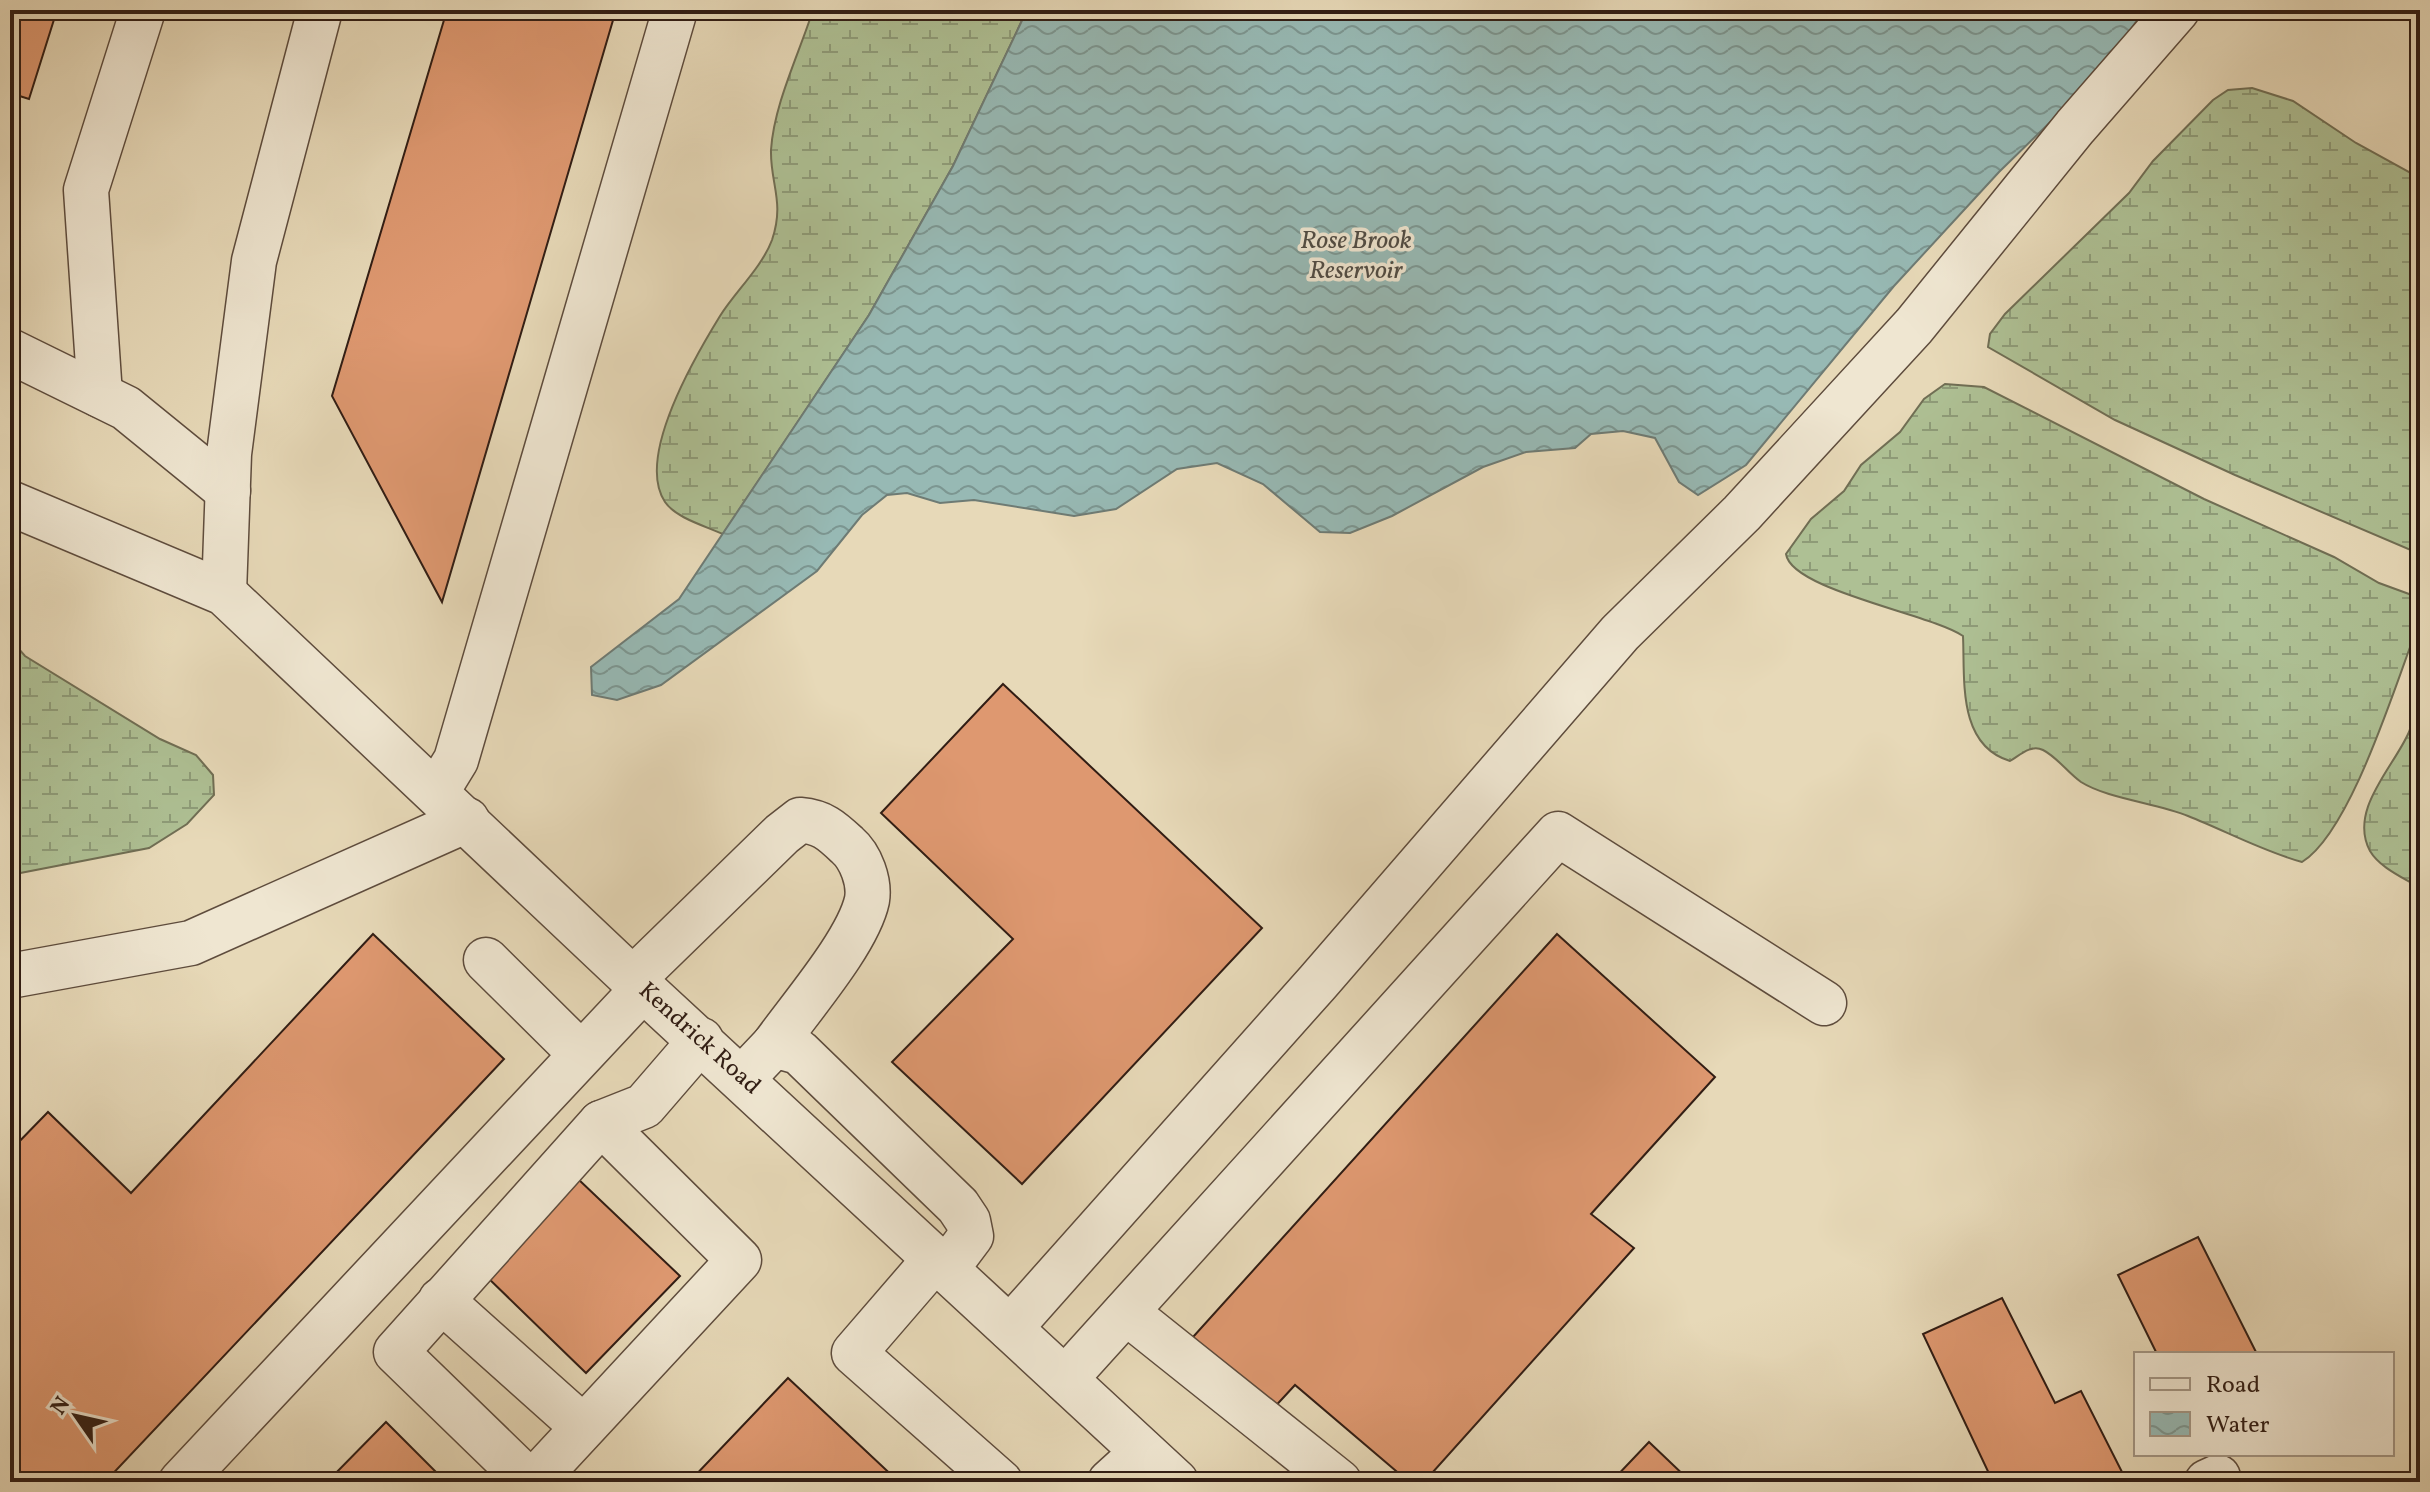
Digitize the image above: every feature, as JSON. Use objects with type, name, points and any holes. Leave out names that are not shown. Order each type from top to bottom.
[{"type":"street","points":[[100,395],[86,190],[143,10]]},
{"type":"street","points":[[10,503],[224,593],[229,454],[254,261],[320,10]]},
{"type":"street","points":[[10,976],[191,943],[452,806],[456,760],[675,10]]},
{"type":"street","points":[[1010,1328],[1318,982],[1620,633],[1742,513],[1914,326],[2075,127],[2177,10]]},
{"type":"street","points":[[10,351],[126,408],[228,491]]},
{"type":"street","name":"Kendrick Road","points":[[224,593],[638,984],[1176,1482]]},
{"type":"street","points":[[181,1482],[581,1054],[638,984],[782,834],[800,820],[820,822],[855,851],[865,875],[867,900],[851,937],[745,1081]]},
{"type":"street","points":[[1065,1379],[1558,834],[1824,1003]]},
{"type":"street","points":[[486,960],[581,1054]]},
{"type":"street","points":[[601,1123],[739,1260],[532,1482],[396,1352],[601,1123],[644,1106],[701,1040]]},
{"type":"street","points":[[774,1045],[799,1052],[958,1206],[968,1221],[971,1236],[854,1353],[1000,1482]]},
{"type":"street","points":[[441,1300],[583,1427]]},
{"type":"street","points":[[1126,1312],[1339,1482]]},
{"type":"street","points":[[1110,1482],[1143,1452]]},
{"type":"green space","points":[[813,10],[1027,10],[953,166],[869,315],[723,534],[691,521],[670,508],[658,483],[658,459],[672,407],[697,355],[726,307],[762,260],[772,240],[777,215],[771,162],[773,133],[782,97]]},
{"type":"green space","points":[[2252,88],[2293,101],[2356,143],[2420,178],[2420,554],[2115,420],[1988,347],[1990,334],[2005,314],[2129,193],[2153,161],[2213,100],[2228,90]]},
{"type":"green space","points":[[1945,384],[1984,387],[2204,499],[2334,557],[2379,583],[2420,598],[2420,620],[2371,752],[2338,819],[2320,845],[2302,862],[2176,812],[2092,788],[2043,750],[2030,749],[2010,761],[1993,753],[1972,726],[1967,709],[1963,636],[1836,590],[1794,567],[1786,554],[1811,519],[1844,491],[1861,465],[1900,432],[1924,399]]},
{"type":"green space","points":[[10,639],[25,656],[160,739],[196,755],[213,775],[214,795],[187,824],[149,848],[10,875]]},
{"type":"green space","points":[[2420,697],[2420,888],[2374,857],[2365,836],[2365,820],[2376,789],[2409,732]]},
{"type":"water","name":"Rose Brook Reservoir","points":[[1027,10],[2144,10],[2116,51],[2078,95],[1999,172],[1894,286],[1746,465],[1698,495],[1679,482],[1655,438],[1623,431],[1591,434],[1575,448],[1526,452],[1483,467],[1392,516],[1350,533],[1320,532],[1263,484],[1217,463],[1177,469],[1116,509],[1074,516],[974,500],[940,503],[907,493],[887,495],[862,515],[817,571],[661,685],[617,700],[592,695],[591,667],[679,599],[869,315],[953,166]]},
{"type":"building","points":[[10,10],[57,10],[29,99],[10,93]]},
{"type":"building","points":[[447,10],[616,10],[442,602],[332,396]]},
{"type":"building","points":[[1003,684],[1262,928],[1022,1184],[892,1062],[1013,939],[881,813]]},
{"type":"building","points":[[373,934],[504,1059],[105,1482],[10,1482],[10,1151],[48,1112],[131,1193]]},
{"type":"building","points":[[1557,934],[1715,1077],[1591,1214],[1634,1248],[1424,1482],[1409,1482],[1295,1385],[1270,1412],[1193,1337]]},
{"type":"building","points":[[577,1178],[680,1276],[586,1373],[485,1275]]},
{"type":"building","points":[[2198,1237],[2256,1352],[2156,1352],[2118,1275]]},
{"type":"building","points":[[2002,1298],[2055,1403],[2081,1391],[2122,1472],[2098,1482],[1993,1482],[1923,1334]]},
{"type":"building","points":[[788,1378],[899,1482],[689,1482]]},
{"type":"building","points":[[386,1422],[446,1482],[327,1482]]},
{"type":"building","points":[[1649,1442],[1691,1482],[1611,1482]]}]
